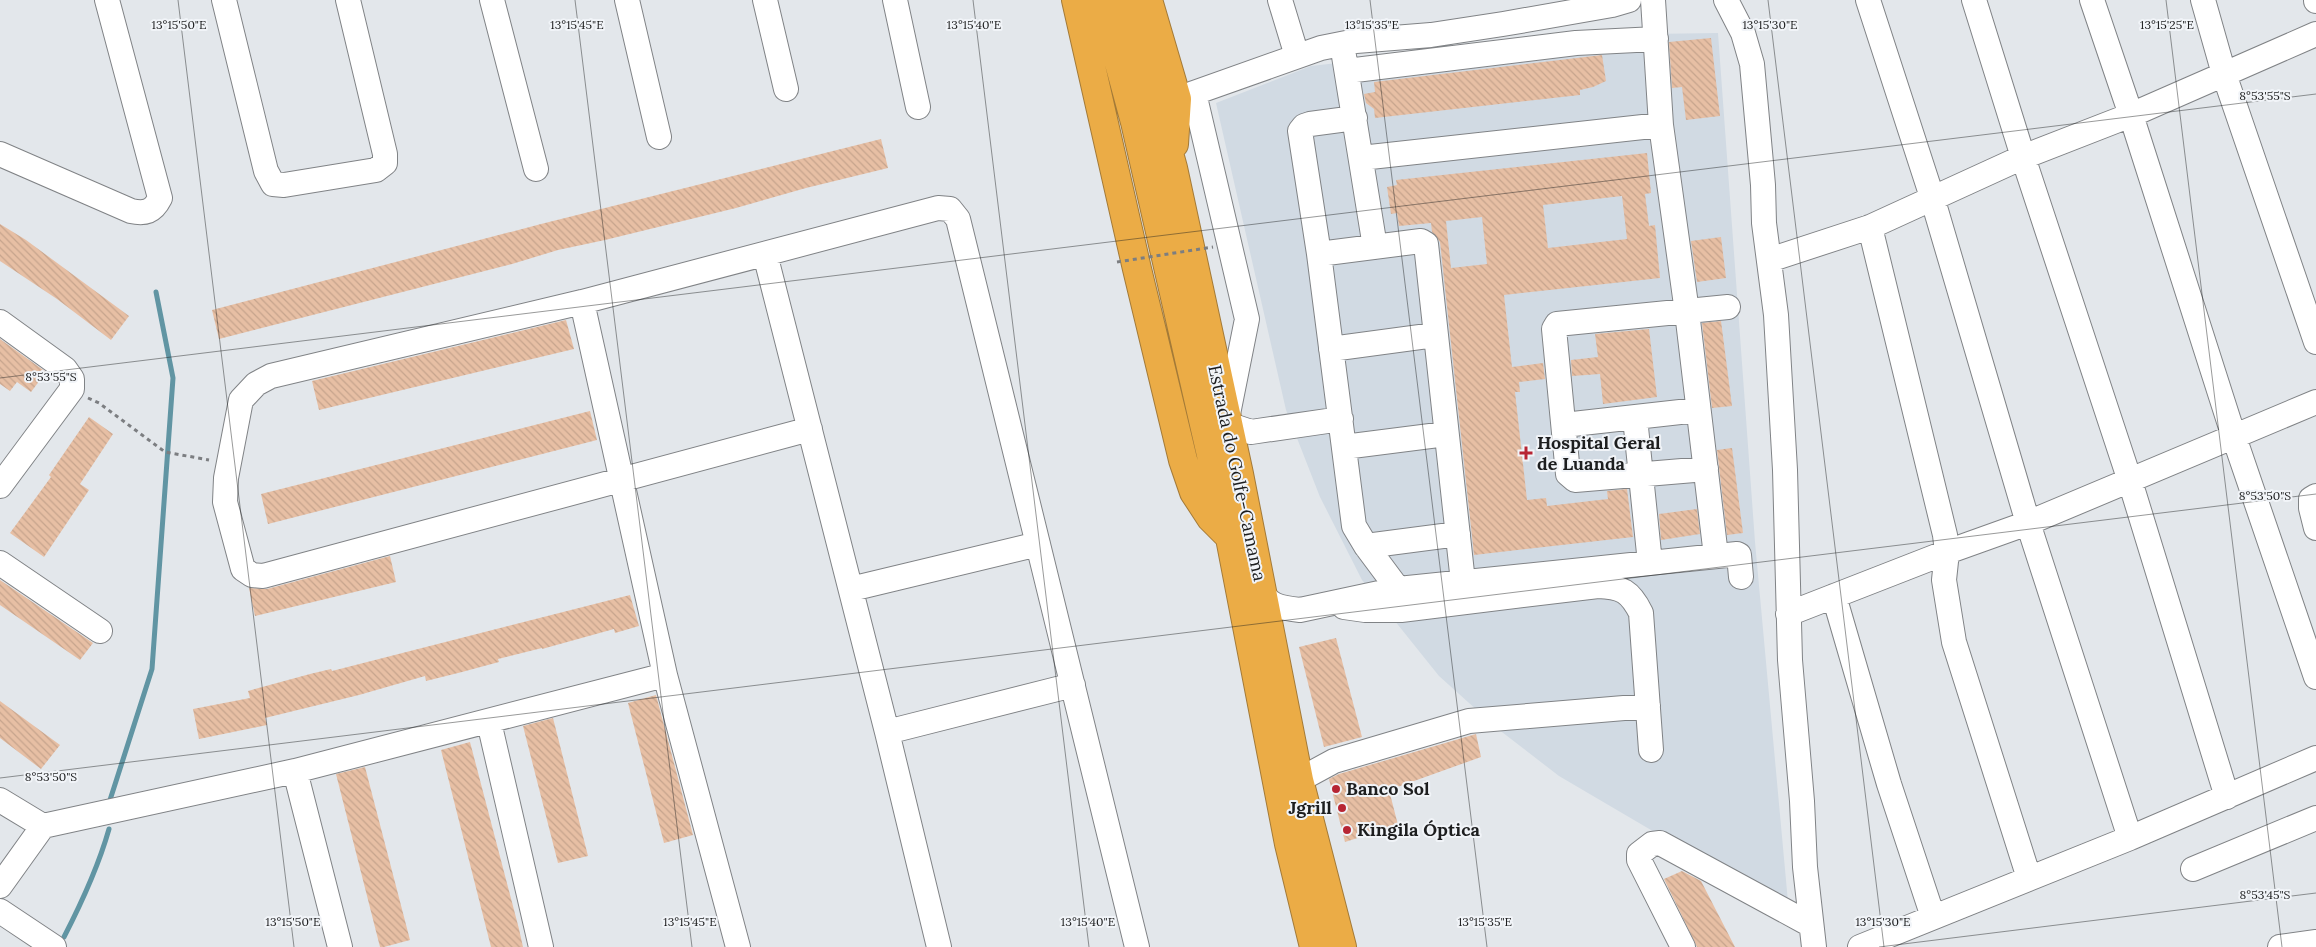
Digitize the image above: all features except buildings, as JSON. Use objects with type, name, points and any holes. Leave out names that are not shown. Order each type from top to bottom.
[{"type":"highway","points":[[1076,0],[1137,269],[1184,460],[1194,492],[1211,518],[1230,538]]},
{"type":"highway","name":"Estrada do Golfe-Camama","points":[[1102,0],[1135,122],[1230,538],[1289,844],[1314,947]]},
{"type":"highway","name":"Estrada do Golfe-Camama","points":[[1127,0],[1172,168],[1239,474],[1300,780],[1342,947]]},
{"type":"highway","points":[[1148,0],[1185,96],[1172,168]]},
{"type":"street","points":[[0,154],[131,211],[143,214],[155,208],[160,198],[108,0]]},
{"type":"street","points":[[224,0],[266,172],[273,184],[284,185],[376,170],[385,163],[385,154],[348,0]]},
{"type":"street","points":[[492,0],[536,168]]},
{"type":"street","points":[[627,0],[659,137]]},
{"type":"street","points":[[765,0],[786,89]]},
{"type":"street","points":[[895,0],[918,107]]},
{"type":"street","points":[[1280,0],[1297,56]]},
{"type":"street","points":[[1341,419],[1260,431],[1242,430],[1233,426],[1227,419],[1248,320],[1185,96],[1297,56],[1342,44],[1431,35],[1504,24],[1612,5],[1630,0]]},
{"type":"street","points":[[1654,0],[1661,125],[1687,312],[1716,556]]},
{"type":"street","points":[[1726,0],[1743,33],[1752,64],[1769,260],[1776,315],[1781,394],[1788,614],[1805,867],[1813,936]]},
{"type":"street","points":[[1868,0],[1932,197],[2028,523],[2130,838]]},
{"type":"street","points":[[1974,0],[2023,158],[2130,481],[2227,797]]},
{"type":"street","points":[[2092,0],[2131,114],[2234,437],[2316,678]]},
{"type":"street","points":[[2203,0],[2224,74],[2316,342]]},
{"type":"street","points":[[1769,260],[1870,227],[1932,197],[2316,34]]},
{"type":"street","points":[[1347,71],[1576,42],[1656,39]]},
{"type":"street","points":[[1342,44],[1375,247]]},
{"type":"street","points":[[1355,118],[1310,124],[1304,126],[1300,131],[1319,254],[1354,526],[1366,546],[1398,589]]},
{"type":"street","points":[[1361,158],[1661,125]]},
{"type":"street","points":[[810,429],[263,576],[252,575],[243,569],[225,502],[229,464],[241,400],[256,384],[272,376],[582,302],[938,208],[950,209],[958,219],[1137,947]]},
{"type":"street","points":[[1870,227],[1945,536],[1947,552],[1944,580],[1954,642],[2029,878]]},
{"type":"street","points":[[1319,254],[1424,241],[1463,582]]},
{"type":"street","points":[[765,254],[887,732],[939,947]]},
{"type":"street","points":[[582,302],[665,675],[738,947]]},
{"type":"street","points":[[1706,469],[1575,480],[1571,478],[1568,474],[1554,329],[1557,324],[1728,307]]},
{"type":"street","points":[[0,322],[65,369],[72,379],[72,389],[0,486]]},
{"type":"street","points":[[1331,349],[1435,335]]},
{"type":"street","points":[[1788,614],[1947,552],[2028,523],[2316,402]]},
{"type":"street","points":[[1564,425],[1698,410]]},
{"type":"street","points":[[1635,418],[1650,563]]},
{"type":"street","points":[[1239,474],[1245,449],[1251,438],[1260,431]]},
{"type":"street","points":[[1344,447],[1446,434]]},
{"type":"street","points":[[2316,496],[2311,499],[2310,508],[2316,528]]},
{"type":"street","points":[[1366,546],[1458,534]]},
{"type":"street","points":[[851,589],[1038,544]]},
{"type":"street","points":[[1260,583],[1263,594],[1270,603],[1300,610],[1398,589],[1738,554],[1741,577]]},
{"type":"street","points":[[0,563],[100,630]]},
{"type":"street","points":[[1330,605],[1365,610],[1401,610],[1598,586],[1615,587],[1625,591],[1635,600],[1641,613],[1651,750]]},
{"type":"street","points":[[1834,596],[1889,784],[1933,917]]},
{"type":"street","points":[[1272,647],[1278,630],[1289,616],[1300,610]]},
{"type":"street","points":[[0,800],[43,826],[110,813],[294,771],[665,675]]},
{"type":"street","points":[[887,732],[1073,685]]},
{"type":"street","points":[[1300,780],[1334,761],[1468,721],[1648,706]]},
{"type":"street","points":[[489,722],[541,947]]},
{"type":"street","points":[[1860,947],[2130,838],[2316,758]]},
{"type":"street","points":[[294,771],[340,947]]},
{"type":"street","points":[[2193,869],[2316,818]]},
{"type":"street","points":[[0,886],[43,826]]},
{"type":"street","points":[[1683,947],[1639,860],[1639,854],[1652,844],[1660,843],[1813,936]]},
{"type":"street","points":[[0,911],[46,941]]},
{"type":"street","points":[[2280,947],[2316,942]]},
{"type":"path","points":[[1117,262],[1213,247]]},
{"type":"path","points":[[65,399],[75,403],[83,395],[99,403],[165,452],[229,464]]},
{"type":"shaded area","name":"Hospital Geral de Luanda","points":[[1718,33],[1755,542],[1788,902],[1777,904],[1559,776],[1498,729],[1439,676],[1362,580],[1320,497],[1286,410],[1216,103],[1311,66],[1582,35]]},
{"type":"waterway","points":[[110,800],[152,669],[173,378],[156,292]]},
{"type":"waterway","points":[[64,937],[89,884],[109,829]]},
{"type":"place","name":"Hospital Geral de Luanda","points":[[1526,453]]},
{"type":"place","name":"Banco Sol","points":[[1336,789]]},
{"type":"place","name":"Jgrill","points":[[1342,808]]},
{"type":"place","name":"Kingila Óptica","points":[[1347,830]]}]
